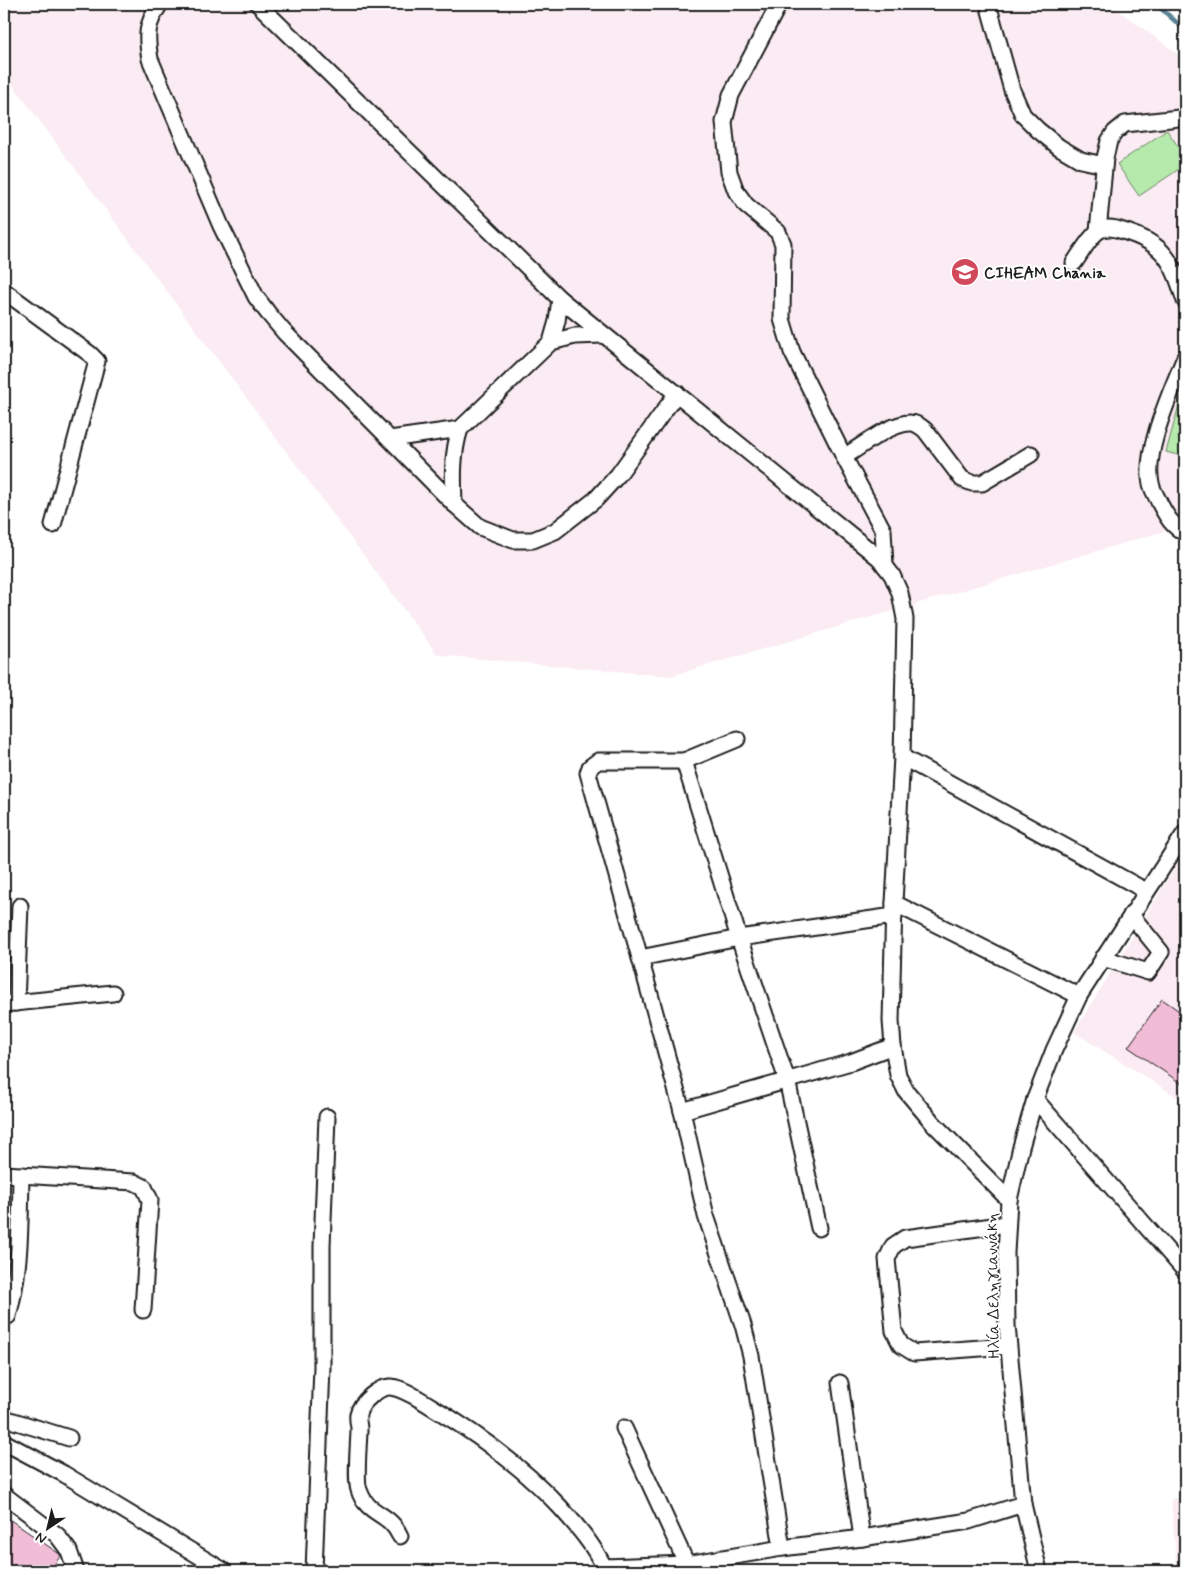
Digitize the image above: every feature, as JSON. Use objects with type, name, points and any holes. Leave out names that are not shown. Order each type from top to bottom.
[{"type":"street","points":[[160,4],[152,18],[146,36],[150,59],[221,226],[256,297],[284,332],[454,504],[480,527],[513,540],[533,540],[554,531],[596,499],[618,475],[677,393]]},
{"type":"street","points":[[258,4],[560,299],[879,558],[892,575],[900,593],[905,619],[902,757],[894,909],[892,1046],[898,1075],[906,1091],[933,1123],[1009,1200]]},
{"type":"street","points":[[779,4],[731,96],[724,122],[729,172],[736,191],[746,205],[778,232],[783,244],[782,319],[792,352],[883,530],[885,566]]},
{"type":"street","points":[[988,4],[1012,90],[1023,115],[1038,130],[1081,160],[1104,165]]},
{"type":"street","points":[[1074,263],[1098,231],[1104,165],[1108,142],[1115,132],[1125,124],[1185,118]]},
{"type":"street","points":[[1098,231],[1106,228],[1134,234],[1150,241],[1162,250],[1174,270],[1185,301]]},
{"type":"street","points":[[4,291],[97,361],[53,525]]},
{"type":"street","points":[[551,342],[557,321],[560,299]]},
{"type":"street","points":[[454,504],[452,470],[455,445],[460,429],[551,342],[575,336],[603,335]]},
{"type":"street","points":[[1185,357],[1155,435],[1150,456],[1151,485],[1168,520],[1178,529],[1185,532]]},
{"type":"street","points":[[844,457],[881,434],[903,424],[911,423],[919,425],[925,430],[962,479],[972,483],[982,483],[1031,454]]},
{"type":"street","points":[[390,439],[460,429]]},
{"type":"street","points":[[737,739],[684,761],[598,760],[590,767],[588,773],[682,1111],[706,1216],[743,1325],[751,1356],[782,1548]]},
{"type":"street","points":[[902,757],[1146,891]]},
{"type":"street","points":[[684,761],[739,938],[787,1080],[819,1228]]},
{"type":"street","name":"Ηλία Δεληγιαννάκη","points":[[1039,1571],[1023,1504],[1008,1346],[1006,1224],[1009,1200],[1021,1146],[1035,1099],[1054,1050],[1079,996],[1185,833]]},
{"type":"street","points":[[20,906],[10,1003],[113,993]]},
{"type":"street","points":[[640,958],[894,909],[1079,996]]},
{"type":"street","points":[[1103,958],[1148,972],[1161,952],[1130,915]]},
{"type":"street","points":[[682,1111],[851,1062],[892,1046]]},
{"type":"street","points":[[1035,1099],[1185,1271]]},
{"type":"street","points":[[314,1571],[322,1367],[322,1246],[327,1117]]},
{"type":"street","points":[[4,1174],[134,1182],[144,1187],[150,1200],[143,1310]]},
{"type":"street","points":[[8,1316],[15,1291],[18,1265],[21,1175]]},
{"type":"street","points":[[1006,1224],[905,1238],[893,1246],[887,1258],[894,1331],[901,1345],[914,1353],[1008,1346]]},
{"type":"street","points":[[840,1383],[862,1538]]},
{"type":"street","points":[[400,1536],[392,1522],[372,1510],[364,1502],[358,1488],[358,1414],[364,1404],[380,1389],[390,1387],[405,1391],[444,1414],[506,1457],[547,1494],[574,1523],[595,1548],[604,1567],[688,1567],[782,1548],[862,1538],[968,1521],[1023,1504]]},
{"type":"street","points":[[4,1418],[69,1438]]},
{"type":"street","points":[[624,1428],[688,1567]]},
{"type":"street","points":[[4,1442],[64,1474],[224,1571]]},
{"type":"street","points":[[4,1495],[57,1535],[69,1550],[76,1571]]},
{"type":"shaded area","points":[[4,4],[1109,4],[1185,59],[1185,525],[671,676],[438,655],[4,73]]},
{"type":"shaded area","points":[[1185,852],[1185,1102],[1074,1032]]},
{"type":"shaded area","points":[[1185,1498],[1185,1571],[1177,1571],[1171,1499]]},
{"type":"green space","points":[[1167,130],[1185,157],[1185,165],[1139,196],[1117,164]]},
{"type":"green space","points":[[1185,383],[1185,457],[1166,452]]},
{"type":"building","points":[[1162,999],[1185,1015],[1185,1086],[1128,1047]]},
{"type":"building","points":[[9,1519],[61,1555],[50,1571],[13,1571],[4,1565],[4,1527]]},
{"type":"waterway","points":[[1156,4],[1185,30]]},
{"type":"place","name":"CIHEAM Chania","points":[[965,272]]}]
